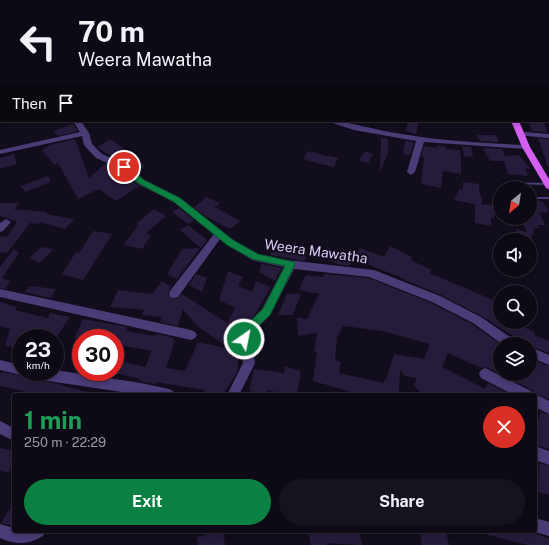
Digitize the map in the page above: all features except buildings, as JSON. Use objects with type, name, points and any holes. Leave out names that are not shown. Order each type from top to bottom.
[{"type":"main road","points":[[515,122],[526,147],[548,185]]},
{"type":"main road","points":[[522,122],[549,176]]},
{"type":"street","name":"Weera Mawatha","points":[[78,122],[86,133],[88,145],[99,156],[124,167],[141,182],[177,200],[230,242],[255,257],[291,264],[370,273],[436,299],[477,320],[500,337]]},
{"type":"street","points":[[333,122],[375,132],[421,138],[478,145],[526,147]]},
{"type":"street","points":[[0,152],[86,133]]},
{"type":"street","points":[[527,134],[549,136]]},
{"type":"street","points":[[411,172],[421,138]]},
{"type":"street","points":[[174,294],[220,233]]},
{"type":"street","points":[[234,393],[249,363],[244,339],[246,332],[266,312],[291,264]]},
{"type":"street","points":[[0,293],[191,335]]},
{"type":"street","points":[[537,355],[549,360]]},
{"type":"street","points":[[0,365],[12,368]]},
{"type":"street","points":[[485,374],[523,393]]},
{"type":"street","points":[[64,378],[149,393]]},
{"type":"street","points":[[537,401],[549,408]]},
{"type":"street","points":[[0,427],[12,434]]},
{"type":"street","points":[[537,453],[549,458]]},
{"type":"street","points":[[537,526],[549,529]]},
{"type":"street","points":[[0,531],[19,537],[26,537],[34,533]]},
{"type":"lane","points":[[537,184],[548,185]]},
{"type":"lane","points":[[537,198],[549,198]]},
{"type":"route","points":[[124,167],[141,182],[177,200],[230,242],[255,257],[291,264],[266,312],[246,332],[244,339]]}]
